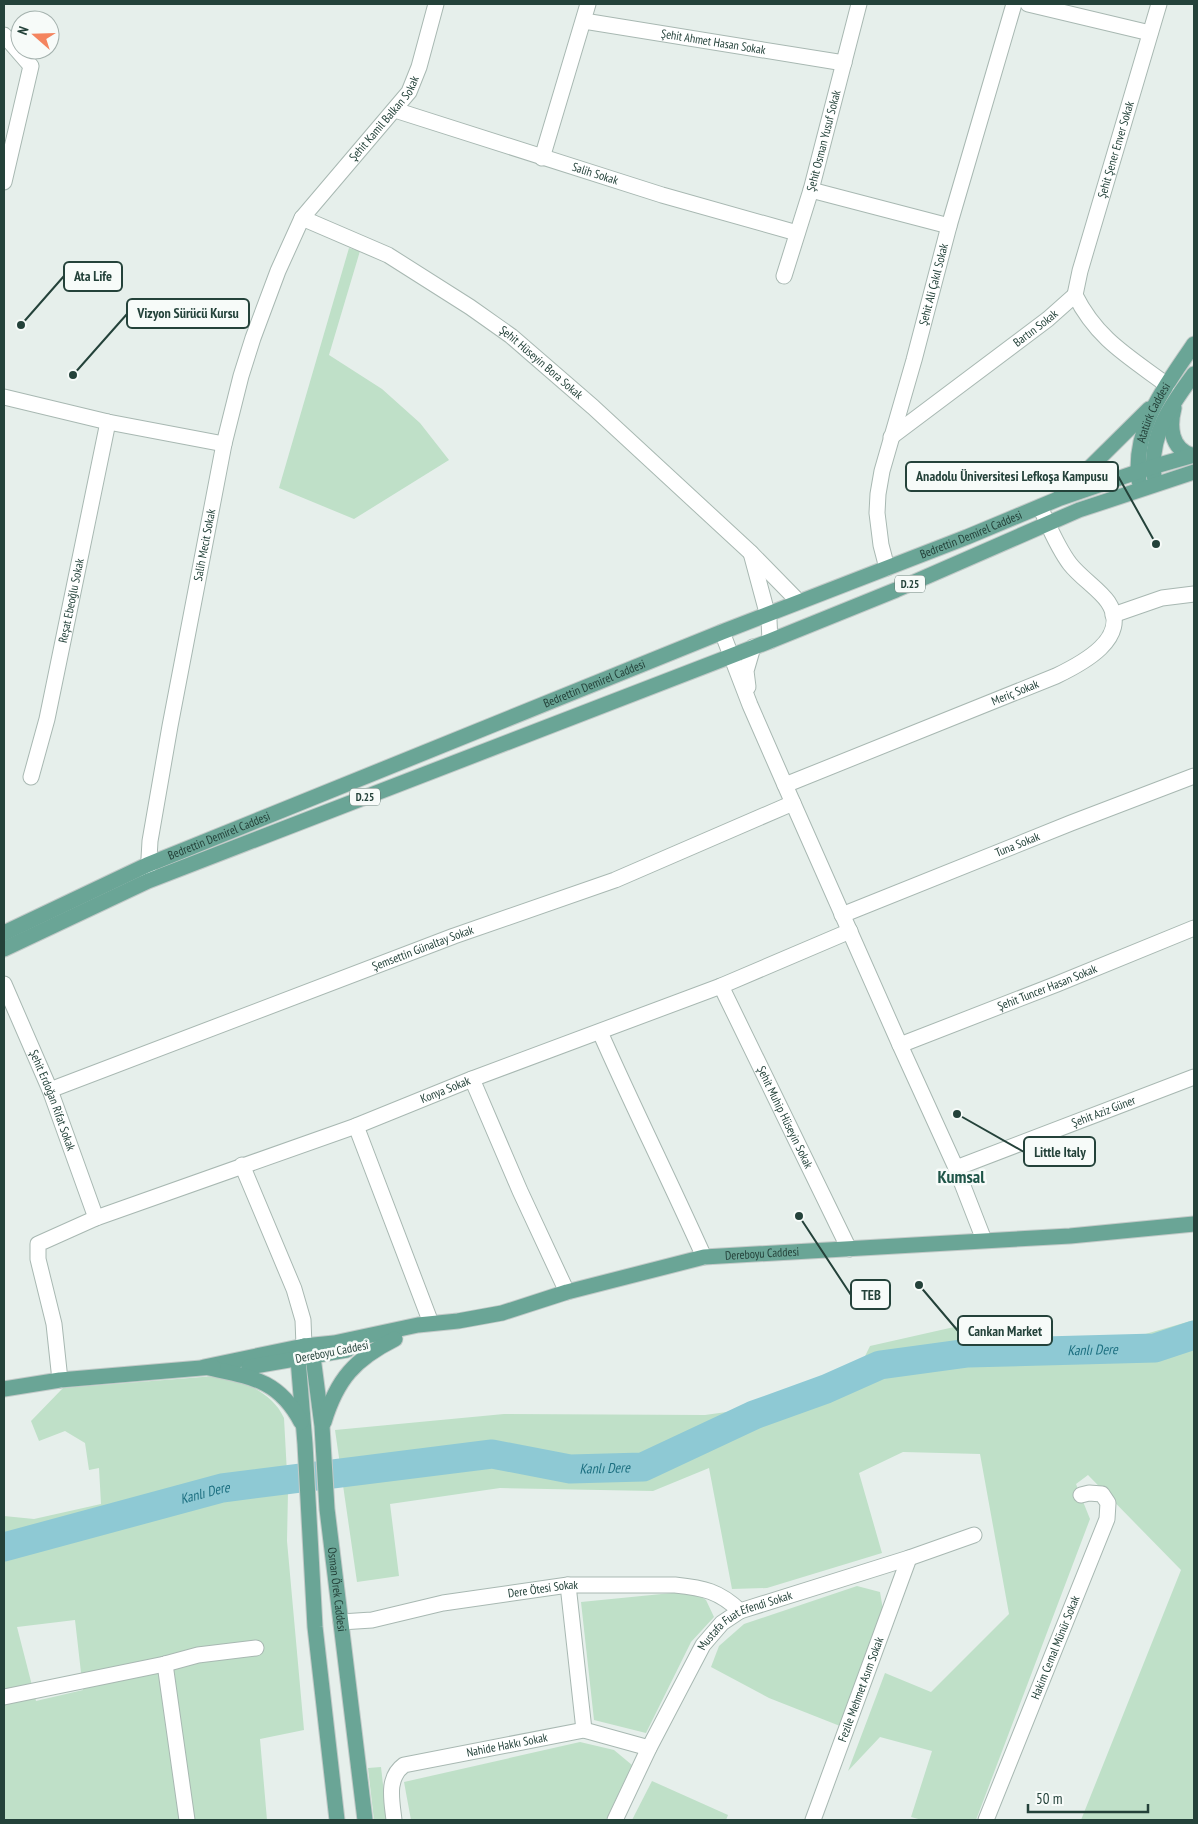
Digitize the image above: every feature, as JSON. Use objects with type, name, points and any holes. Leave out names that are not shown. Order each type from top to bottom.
[{"type":"main road","name":"Atatürk Caddesi","points":[[1147,487],[1138,472],[1142,437],[1154,404],[1194,344]]},
{"type":"main road","name":"Atatürk Caddesi","points":[[1147,487],[1157,435],[1167,412],[1194,374]]},
{"type":"main road","points":[[1176,400],[1171,418],[1172,436],[1179,448],[1193,455]]},
{"type":"main road","points":[[1058,500],[1154,404]]},
{"type":"main road","name":"Bedrettin Demirel Caddesi","points":[[4,933],[147,865],[722,632],[1040,506],[1152,467],[1193,455]]},
{"type":"main road","name":"Bedrettin Demirel Caddesi","points":[[4,949],[148,881],[770,641],[896,590],[1048,523],[1194,472]]},
{"type":"main road","name":"Dereboyu Caddesi","points":[[305,1354],[334,1344],[418,1325],[458,1321],[502,1313],[567,1292],[704,1257],[1070,1236],[1194,1224]]},
{"type":"main road","name":"Dereboyu Caddesi","points":[[4,1389],[60,1380],[204,1367],[305,1354],[424,1334],[458,1321]]},
{"type":"main road","points":[[322,1426],[336,1390],[352,1369],[372,1350],[395,1339]]},
{"type":"main road","name":"Osman Örek Caddesi","points":[[305,1354],[322,1426],[327,1509],[365,1820]]},
{"type":"main road","name":"Osman Örek Caddesi","points":[[305,1354],[304,1444],[315,1627],[337,1820]]},
{"type":"main road","points":[[204,1367],[265,1382],[289,1402],[304,1428]]},
{"type":"street","name":"Şehit Kamil Balkan Sokak","points":[[302,218],[409,92],[419,67],[436,4]]},
{"type":"street","points":[[542,158],[588,4]]},
{"type":"street","name":"Şehit Osman Yusuf Sokak","points":[[784,276],[811,190],[860,4]]},
{"type":"street","name":"Şehit Ali Çakıl Sokak","points":[[887,568],[880,538],[877,513],[882,471],[914,360],[949,226],[1014,4]]},
{"type":"street","points":[[1028,4],[1150,33]]},
{"type":"street","name":"Şehit Şener Enver Sokak","points":[[1075,295],[1080,271],[1159,4]]},
{"type":"street","name":"Şehit Ahmet Hasan Sokak","points":[[584,21],[844,62]]},
{"type":"street","points":[[4,35],[31,66],[4,182]]},
{"type":"street","name":"Salih Sokak","points":[[395,110],[662,195],[797,233]]},
{"type":"street","points":[[811,190],[949,226]]},
{"type":"street","name":"Salih Mecit Sokak","points":[[148,881],[147,865],[150,841],[170,726],[224,444],[241,376],[256,328],[278,271],[302,218]]},
{"type":"street","name":"Şehit Hüseyin Bora Sokak","points":[[302,218],[388,255],[470,306],[511,336],[750,552],[799,602]]},
{"type":"street","points":[[1075,295],[1086,315],[1102,336],[1167,385]]},
{"type":"street","name":"Bartın Sokak","points":[[891,438],[1048,319],[1075,295]]},
{"type":"street","points":[[4,397],[108,422],[224,444]]},
{"type":"street","name":"Reşat Ebeoğlu Sokak","points":[[31,777],[47,719],[108,422]]},
{"type":"street","points":[[1040,506],[1063,555],[1078,574],[1105,598],[1113,615],[1162,598],[1194,594]]},
{"type":"street","points":[[750,552],[768,614],[770,641]]},
{"type":"street","name":"Meriç Sokak","points":[[785,785],[1079,664],[1102,647],[1112,632],[1113,615]]},
{"type":"street","points":[[722,632],[750,705],[956,1168],[984,1240]]},
{"type":"street","points":[[750,705],[746,671],[753,647]]},
{"type":"street","name":"Tuna Sokak","points":[[842,915],[1194,776]]},
{"type":"street","name":"Şemsettin Günaltay Sokak","points":[[50,1090],[454,936],[615,880],[793,803]]},
{"type":"street","name":"Şehit Tuncer Hasan Sokak","points":[[900,1045],[1194,928]]},
{"type":"street","name":"Konya Sokak","points":[[60,1380],[54,1324],[38,1259],[38,1244],[96,1218],[356,1126],[472,1079],[721,986],[850,932]]},
{"type":"street","name":"Şehit Erdoğan Rifat Sokak","points":[[4,984],[50,1090],[96,1218]]},
{"type":"street","name":"Şehit Muhip Hüseyin Sokak","points":[[721,986],[849,1250]]},
{"type":"street","points":[[600,1032],[631,1104],[684,1211],[704,1257]]},
{"type":"street","name":"Şehit Aziz Güner","points":[[956,1168],[1194,1077]]},
{"type":"street","points":[[472,1079],[520,1191],[567,1292]]},
{"type":"street","points":[[356,1126],[431,1323]]},
{"type":"street","points":[[242,1165],[294,1288],[304,1320],[305,1354]]},
{"type":"street","name":"Hakim Cemal Münür Sokak","points":[[986,1820],[1107,1519],[1108,1503],[1102,1494],[1089,1493],[1081,1495]]},
{"type":"street","name":"Mustafa Fuat Efendi Sokak","points":[[615,1820],[649,1748],[703,1645],[722,1623],[740,1611],[909,1558],[974,1535]]},
{"type":"street","name":"Fezile Mehmet Asım Sokak","points":[[813,1820],[909,1558]]},
{"type":"street","points":[[568,1585],[584,1730]]},
{"type":"street","name":"Dere Ötesi Sokak","points":[[341,1622],[372,1620],[443,1602],[568,1585],[675,1585],[691,1587],[718,1594],[727,1599],[740,1611]]},
{"type":"street","points":[[4,1697],[165,1664],[198,1655],[256,1648]]},
{"type":"street","points":[[165,1664],[187,1820]]},
{"type":"street","name":"Nahide Hakkı Sokak","points":[[394,1820],[392,1804],[393,1780],[396,1773],[404,1765],[584,1730],[649,1748]]},
{"type":"green space","points":[[349,248],[360,251],[329,355],[382,389],[420,423],[449,460],[354,519],[279,488]]},
{"type":"green space","points":[[1194,1320],[1194,1820],[1081,1820],[1181,1570],[1088,1475],[1076,1484],[1090,1519],[976,1820],[922,1820],[911,1817],[932,1751],[880,1737],[848,1771],[885,1673],[931,1692],[1009,1614],[980,1454],[903,1452],[859,1473],[882,1553],[767,1588],[732,1589],[709,1468],[653,1491],[500,1488],[390,1504],[399,1576],[357,1582],[335,1430],[504,1414],[705,1415],[846,1395],[870,1346],[963,1325],[992,1340],[1142,1335]]},
{"type":"green space","points":[[228,1375],[267,1397],[280,1410],[284,1418],[288,1492],[287,1541],[304,1730],[260,1739],[267,1820],[4,1820],[4,1516],[34,1519],[101,1504],[99,1468],[89,1470],[85,1443],[65,1431],[39,1441],[31,1421],[63,1388]],"holes":[[[75,1620],[83,1690],[36,1701],[17,1627]]]},
{"type":"green space","points":[[857,1586],[880,1592],[883,1610],[840,1726],[769,1698],[711,1667],[719,1646],[744,1624]]},
{"type":"green space","points":[[692,1591],[706,1600],[714,1617],[691,1642],[646,1733],[594,1720],[581,1602]]},
{"type":"green space","points":[[580,1742],[614,1750],[632,1765],[606,1820],[411,1820],[404,1782]]},
{"type":"green space","points":[[381,1767],[387,1820],[374,1820],[368,1768]]},
{"type":"green space","points":[[652,1781],[728,1815],[726,1820],[632,1820]]},
{"type":"waterway","name":"Kanlı Dere","points":[[4,1547],[222,1488],[492,1454],[570,1469],[643,1467],[754,1415],[826,1389],[880,1365],[968,1353],[1155,1348],[1194,1335]]},
{"type":"place","name":"Ata Life","points":[[21,325]]},
{"type":"place","name":"Vizyon Sürücü Kursu","points":[[73,375]]},
{"type":"place","name":"Anadolu Üniversitesi Lefkoşa Kampusu","points":[[1156,544]]},
{"type":"place","name":"Little Italy","points":[[957,1114]]},
{"type":"place","name":"TEB","points":[[799,1216]]},
{"type":"place","name":"Cankan Market","points":[[919,1285]]},
{"type":"district","name":"Kumsal","points":[[961,1177]]}]
